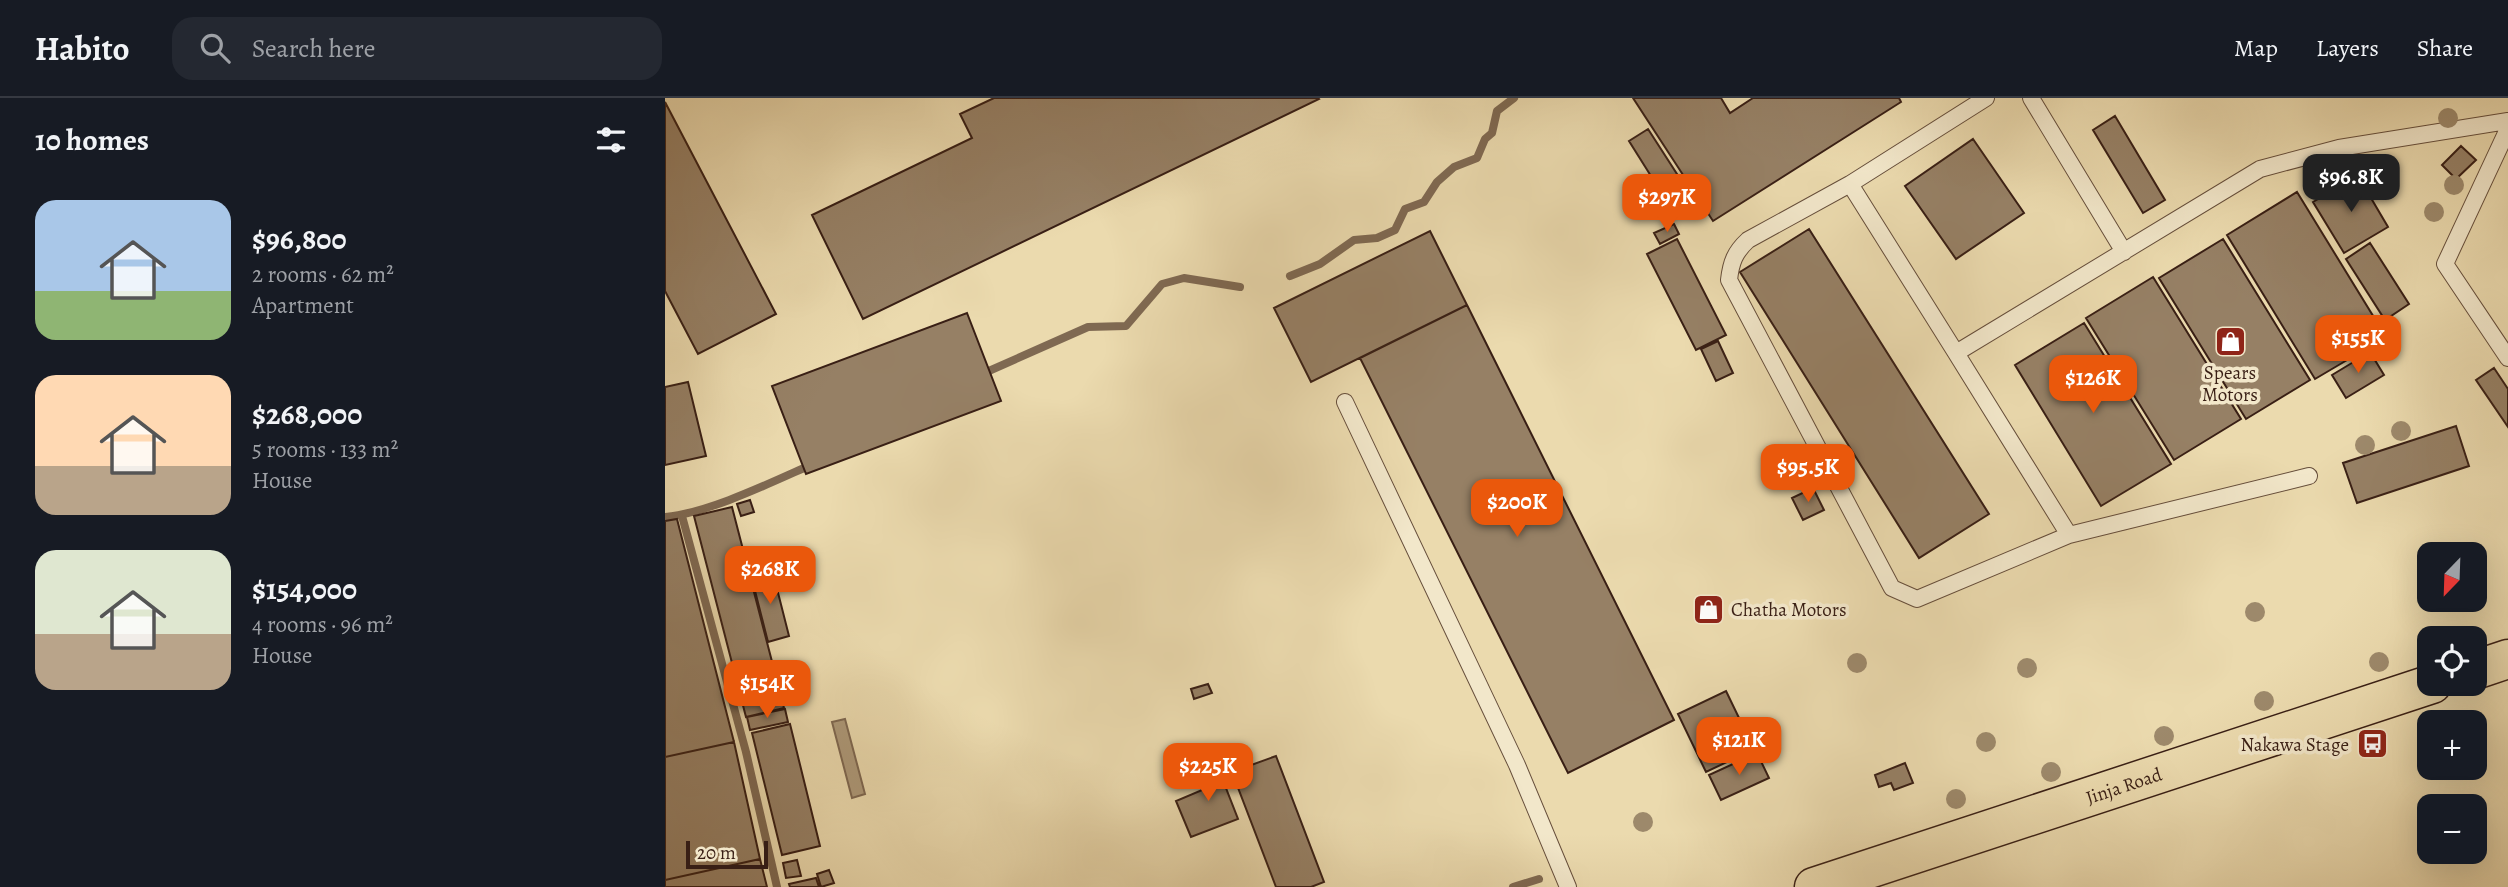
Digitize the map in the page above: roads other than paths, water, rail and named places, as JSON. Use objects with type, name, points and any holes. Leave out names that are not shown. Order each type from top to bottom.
[{"type":"highway","points":[[2487,666],[2508,659]]},
{"type":"highway","name":"Jinja Road","points":[[1814,887],[2417,689]]},
{"type":"lane","points":[[1986,98],[1850,184],[1748,240],[1737,249],[1729,280],[1892,588],[1917,599],[2069,535],[2309,477]]},
{"type":"lane","points":[[2031,98],[2124,252]]},
{"type":"lane","points":[[1956,354],[2260,169],[2339,148],[2508,121]]},
{"type":"lane","points":[[2508,129],[2445,264],[2508,358]]},
{"type":"lane","points":[[1850,184],[2069,535]]},
{"type":"lane","points":[[1345,402],[1517,765],[1568,887]]},
{"type":"waterway","points":[[1290,276],[1320,264],[1354,240],[1377,238],[1395,230],[1405,209],[1424,202],[1437,182],[1454,167],[1477,158],[1485,139],[1492,133],[1497,111],[1514,98]]},
{"type":"waterway","points":[[982,374],[1088,327],[1126,326],[1162,284],[1184,278],[1240,287]]},
{"type":"waterway","points":[[665,517],[701,510],[813,464]]},
{"type":"waterway","points":[[682,516],[746,752],[777,887]]},
{"type":"waterway","points":[[1513,887],[1539,879]]},
{"type":"place","name":"Spears Motors","points":[[2230,341]]},
{"type":"place","name":"Chatha Motors","points":[[1708,609]]},
{"type":"place","name":"Nakawa Stage","points":[[2372,744]]}]
